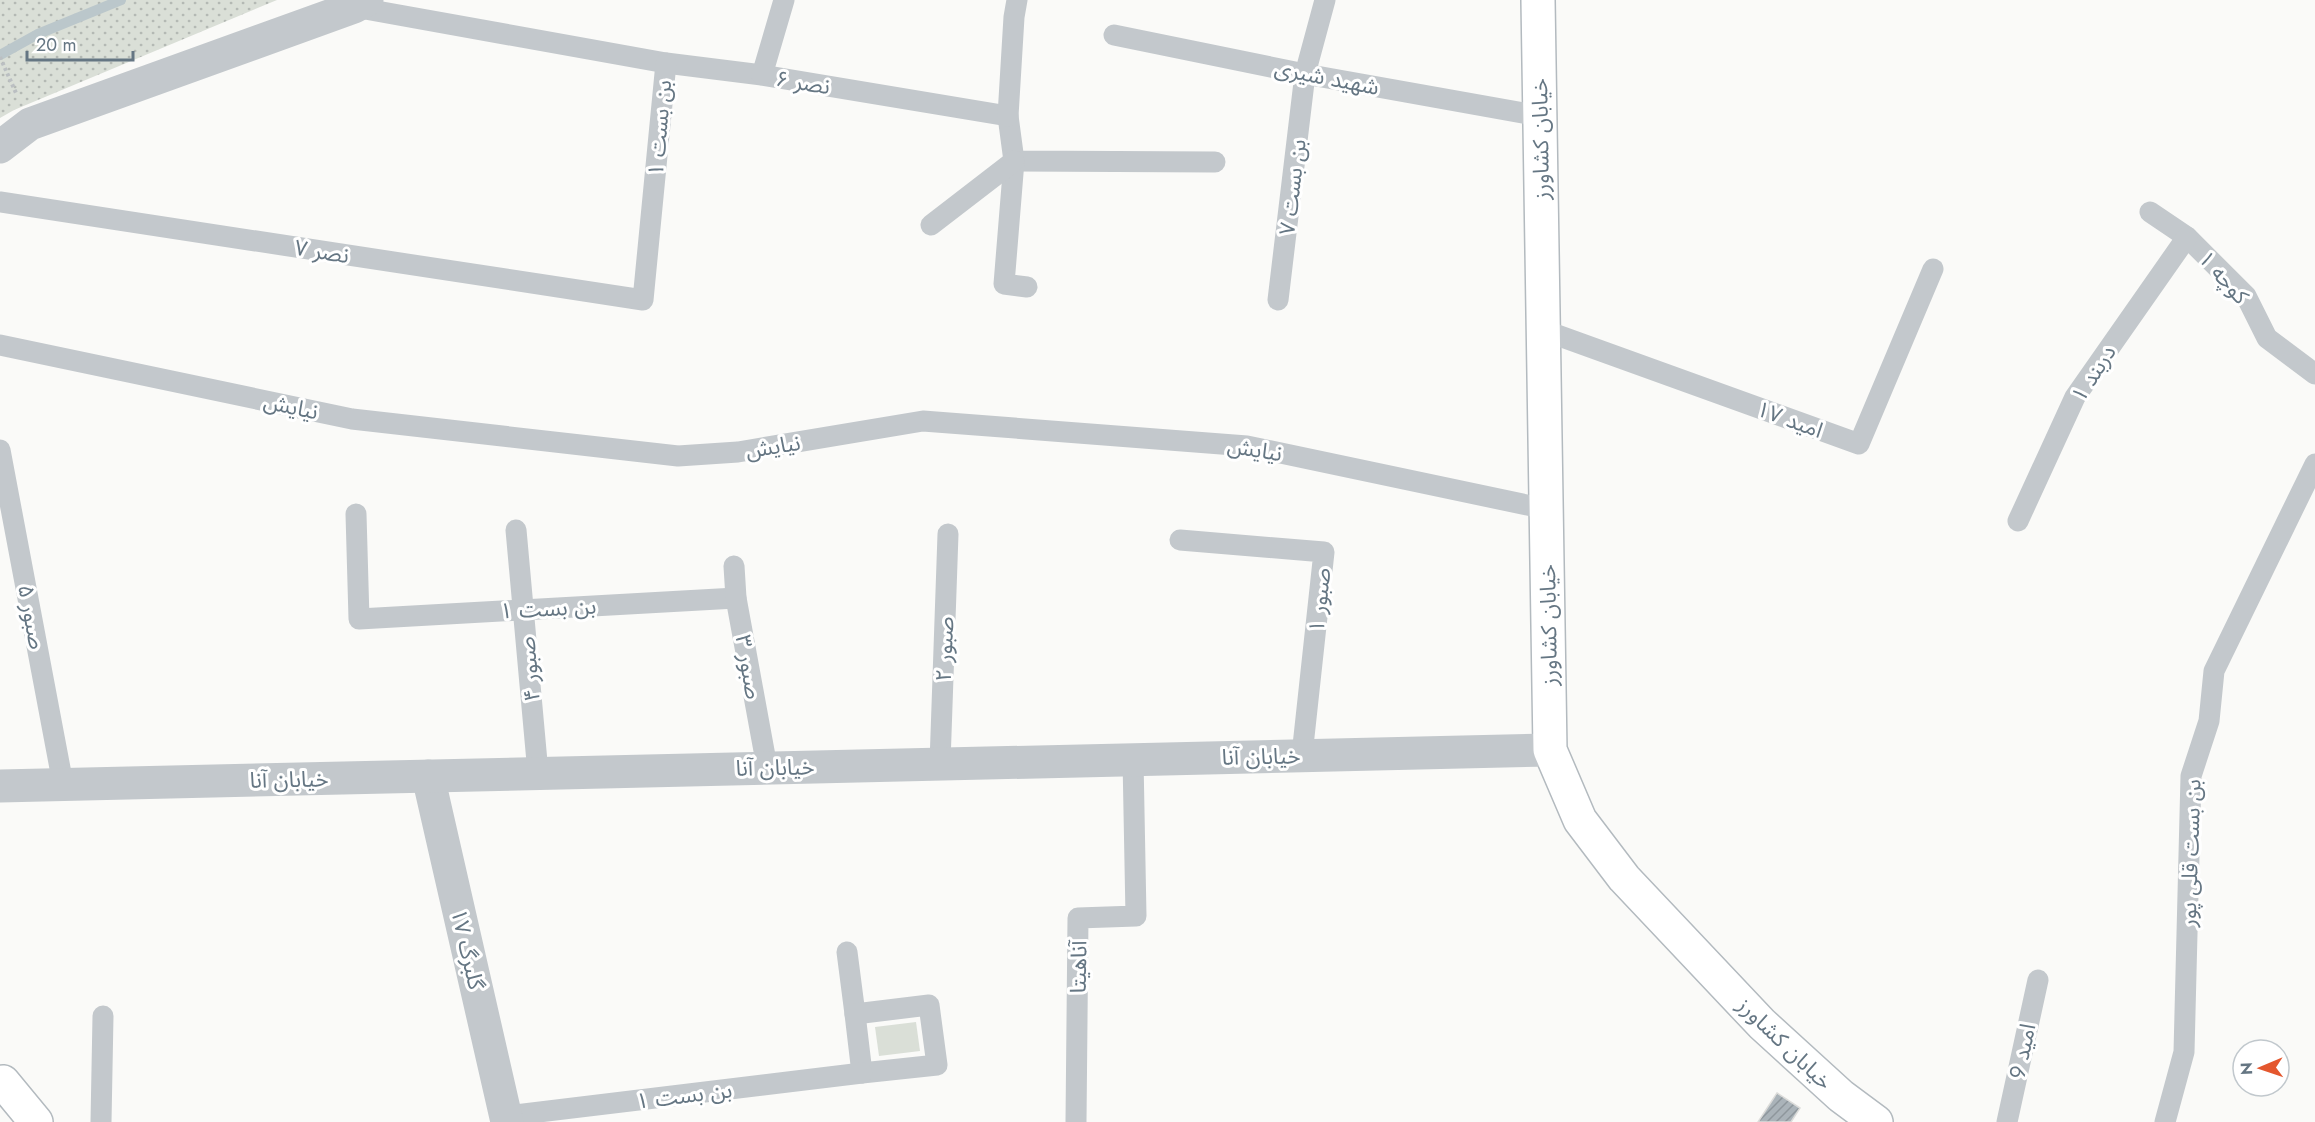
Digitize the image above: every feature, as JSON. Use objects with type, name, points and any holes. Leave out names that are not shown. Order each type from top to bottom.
[{"type":"main road","name":"خیابان کشاورز","points":[[1538,0],[1550,750],[1580,820],[1624,878],[1762,1024],[1841,1096],[1876,1122]]},
{"type":"main road","points":[[1,1080],[36,1122]]},
{"type":"street","points":[[0,147],[30,124],[360,3]]},
{"type":"street","name":"خیابان آنا","points":[[0,786],[1550,750]]},
{"type":"street","name":"گلبرگ ۱۷","points":[[428,776],[506,1119]]},
{"type":"lane","points":[[762,75],[784,0]]},
{"type":"lane","points":[[1017,0],[1008,116],[1014,161],[1004,284],[1027,287]]},
{"type":"lane","name":"بن بست ۷","points":[[1278,300],[1305,74],[1325,0]]},
{"type":"lane","name":"نصر ۶","points":[[360,3],[666,63],[762,75],[1008,116]]},
{"type":"lane","name":"شهید شیری","points":[[1114,35],[1305,74],[1540,116]]},
{"type":"lane","name":"بن بست ۱","points":[[643,300],[666,63]]},
{"type":"lane","points":[[931,225],[1014,161],[1215,162]]},
{"type":"lane","name":"نصر ۷","points":[[0,202],[643,300]]},
{"type":"lane","name":"کوچه ۱","points":[[2150,212],[2187,237],[2246,296],[2267,338],[2315,375]]},
{"type":"lane","name":"دربند ۱","points":[[2018,521],[2075,397],[2187,237]]},
{"type":"lane","name":"امید ۱۷","points":[[1543,330],[1859,444],[1933,269]]},
{"type":"lane","name":"نیایش","points":[[0,345],[352,419],[678,456],[738,452],[923,421],[1247,446],[1546,509]]},
{"type":"lane","name":"صبور ۵","points":[[0,450],[63,784]]},
{"type":"lane","name":"بن بست قلی پور","points":[[2165,1122],[2184,1052],[2191,776],[2209,721],[2214,671],[2315,464]]},
{"type":"lane","name":"بن بست ۱","points":[[356,514],[359,619],[736,598]]},
{"type":"lane","name":"صبور ۴","points":[[516,530],[538,773]]},
{"type":"lane","name":"صبور ۲","points":[[940,763],[948,534]]},
{"type":"lane","name":"صبور ۱","points":[[1180,540],[1324,552],[1302,755]]},
{"type":"lane","name":"صبور ۳","points":[[734,566],[736,598],[767,768]]},
{"type":"lane","name":"آناهیتا","points":[[1076,1122],[1078,918],[1136,916],[1133,759]]},
{"type":"lane","points":[[847,952],[862,1073]]},
{"type":"lane","name":"امید 9","points":[[2007,1122],[2038,980]]},
{"type":"lane","name":"بن بست ۱","points":[[506,1119],[937,1065],[929,1005],[855,1014]]},
{"type":"lane","points":[[101,1122],[103,1016]]},
{"type":"shaded area","points":[[0,0],[277,0],[14,110],[0,118]]},
{"type":"shaded area","points":[[916,1022],[920,1051],[879,1056],[875,1027]]},
{"type":"building","points":[[1777,1093],[1800,1108],[1791,1122],[1758,1122]]},
{"type":"waterway","points":[[0,55],[38,34],[121,0]]}]
